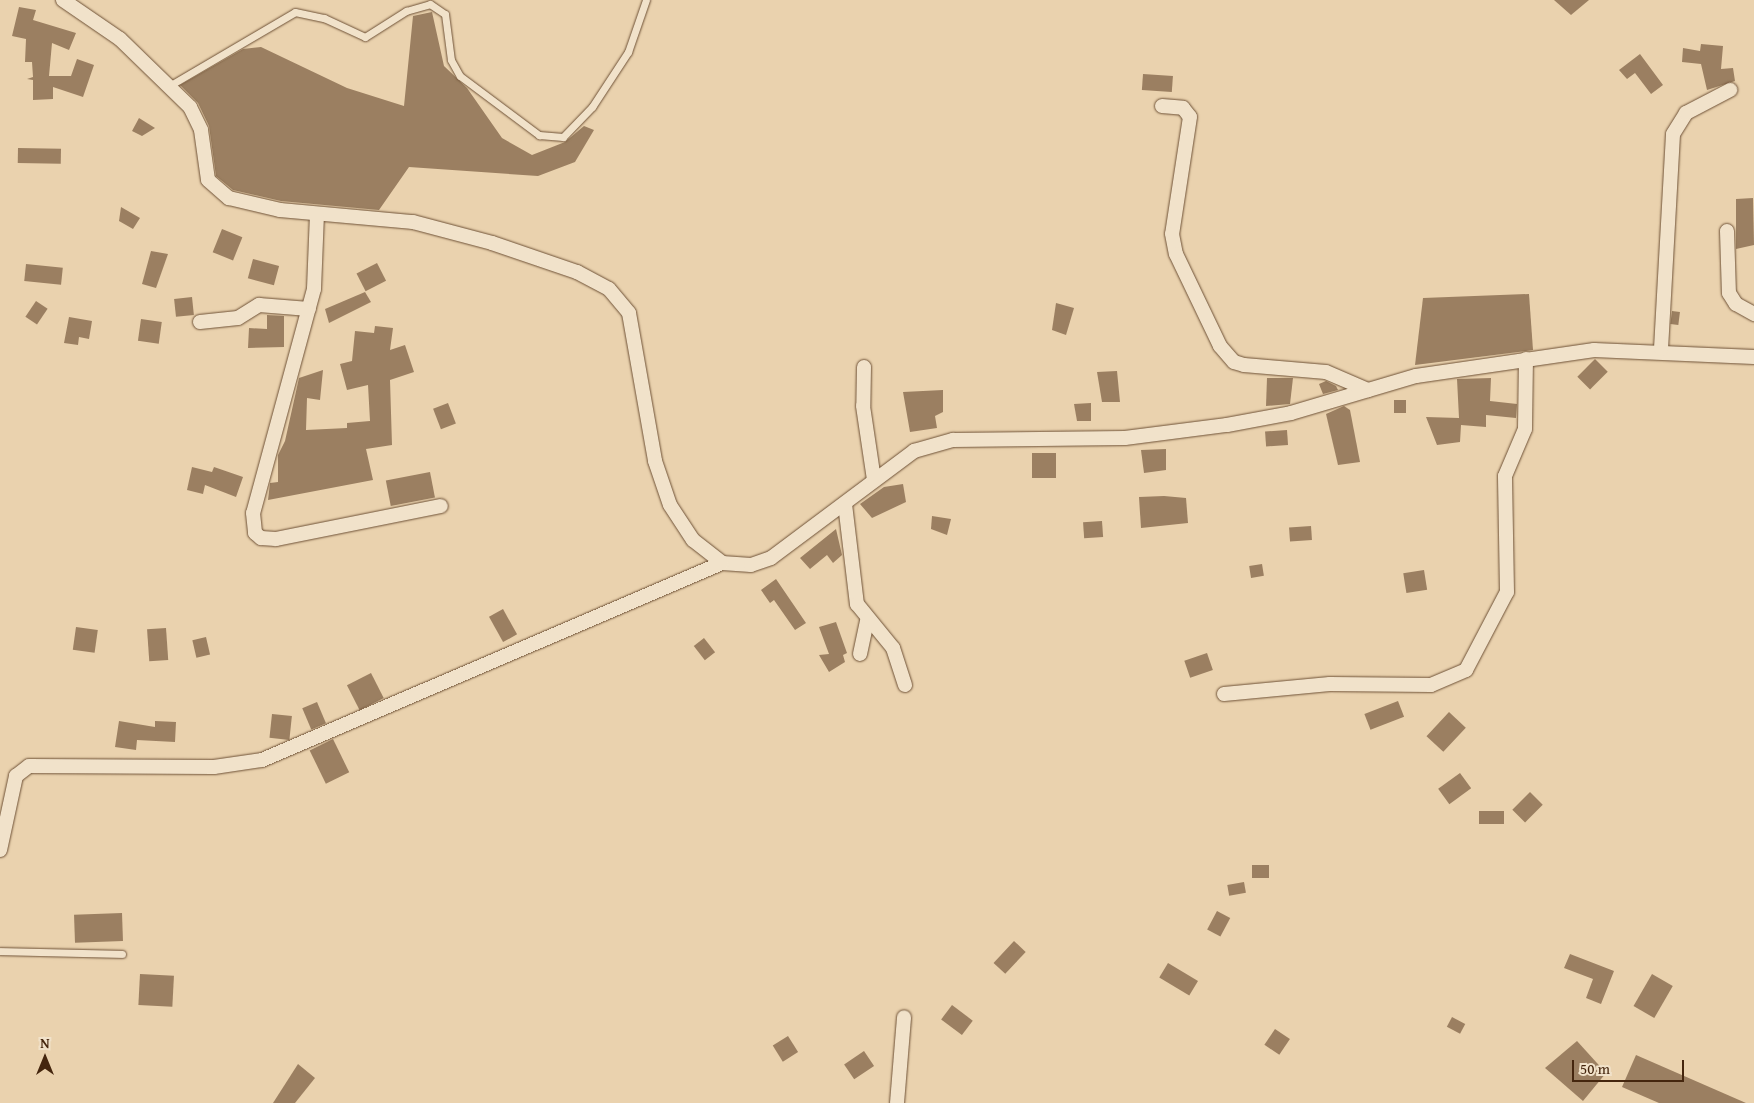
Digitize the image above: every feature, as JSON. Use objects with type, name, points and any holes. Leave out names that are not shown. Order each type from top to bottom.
[{"type":"street","points":[[63,0],[120,39],[169,86],[196,116],[214,188],[242,203],[317,214],[422,224],[568,269],[609,289],[629,313],[655,461],[670,505],[693,540],[722,563]]},
{"type":"street","points":[[1661,349],[1675,126],[1701,102],[1730,90]]},
{"type":"street","points":[[1162,106],[1183,108],[1190,117],[1172,234],[1179,262],[1220,346],[1234,362],[1244,365],[1326,372],[1368,390]]},
{"type":"street","points":[[317,214],[316,275],[309,309],[253,514],[257,536],[276,539],[441,506]]},
{"type":"street","points":[[1727,231],[1729,294],[1736,304],[1754,314]]},
{"type":"street","points":[[200,322],[238,318],[259,305],[309,309]]},
{"type":"street","points":[[0,850],[16,776],[29,766],[214,767],[262,760],[722,563],[751,565],[771,558],[914,451],[953,440],[1125,438],[1273,416],[1416,376],[1594,350],[1661,349],[1754,356]]},
{"type":"street","points":[[1224,694],[1330,684],[1431,685],[1466,670],[1507,592],[1505,476],[1525,428],[1526,359]]},
{"type":"street","points":[[864,368],[863,406],[874,480]]},
{"type":"street","points":[[845,504],[854,594],[867,620],[894,648],[906,685]]},
{"type":"street","points":[[860,654],[867,620]]},
{"type":"street","points":[[898,1103],[904,1018]]},
{"type":"lane","points":[[169,86],[295,12],[324,18],[365,37],[406,11],[430,4],[445,14],[451,60],[460,76],[540,135],[563,136],[592,107],[628,52],[646,0]]},
{"type":"lane","points":[[0,951],[122,954]]},
{"type":"building","points":[[1554,0],[1589,0],[1571,15]]},
{"type":"building","points":[[19,7],[36,10],[33,20],[76,33],[69,50],[52,43],[49,76],[71,76],[77,59],[94,65],[83,97],[53,87],[53,99],[33,100],[33,80],[27,79],[33,77],[32,62],[25,62],[26,39],[12,36]]},
{"type":"building","points":[[432,12],[444,66],[467,88],[502,138],[532,155],[565,142],[584,126],[594,130],[575,162],[538,176],[409,167],[379,210],[281,201],[233,190],[216,176],[209,126],[198,103],[180,85],[243,49],[261,47],[347,88],[404,106],[413,16]]},
{"type":"building","points":[[1701,44],[1723,46],[1721,69],[1733,68],[1735,81],[1707,90],[1701,64],[1682,62],[1683,48],[1700,51]]},
{"type":"building","points":[[1640,54],[1663,85],[1651,94],[1635,73],[1627,79],[1619,70]]},
{"type":"building","points":[[1143,74],[1173,76],[1172,92],[1142,90]]},
{"type":"building","points":[[139,118],[155,128],[142,136],[132,131]]},
{"type":"building","points":[[18,148],[61,149],[61,164],[18,163]]},
{"type":"building","points":[[1753,198],[1754,245],[1736,249],[1736,199]]},
{"type":"building","points":[[121,207],[140,218],[133,229],[119,221]]},
{"type":"building","points":[[222,229],[242,237],[233,260],[213,252]]},
{"type":"building","points":[[151,251],[168,254],[156,288],[142,284]]},
{"type":"building","points":[[253,259],[279,266],[274,285],[248,278]]},
{"type":"building","points":[[377,263],[386,281],[366,291],[357,273]]},
{"type":"building","points":[[26,264],[63,268],[61,285],[24,281]]},
{"type":"building","points":[[365,292],[371,302],[329,323],[325,309]]},
{"type":"building","points":[[1529,294],[1533,350],[1415,365],[1423,298]]},
{"type":"building","points":[[192,297],[194,315],[176,317],[174,299]]},
{"type":"building","points":[[36,301],[48,309],[37,325],[25,317]]},
{"type":"building","points":[[1056,303],[1074,308],[1066,335],[1052,330]]},
{"type":"building","points":[[1672,311],[1680,312],[1678,325],[1670,324]]},
{"type":"building","points":[[267,315],[284,316],[284,347],[248,348],[249,328],[267,329]]},
{"type":"building","points":[[69,317],[92,321],[89,339],[79,337],[78,345],[64,343]]},
{"type":"building","points":[[141,319],[162,322],[159,344],[138,341]]},
{"type":"building","points":[[375,326],[393,328],[390,350],[405,345],[414,372],[390,380],[392,445],[366,449],[373,480],[268,500],[270,483],[278,482],[278,455],[285,441],[299,378],[323,370],[320,400],[307,398],[306,430],[347,428],[347,423],[370,421],[368,385],[347,390],[340,364],[352,361],[355,331],[374,333]]},
{"type":"building","points":[[1595,359],[1608,372],[1590,389],[1577,377]]},
{"type":"building","points":[[1117,371],[1120,402],[1102,402],[1097,372]]},
{"type":"building","points":[[1267,378],[1293,378],[1290,404],[1266,406]]},
{"type":"building","points":[[1491,378],[1490,401],[1517,404],[1516,418],[1486,415],[1486,427],[1461,425],[1460,442],[1437,445],[1426,417],[1459,418],[1457,379]]},
{"type":"building","points":[[1326,381],[1336,386],[1338,390],[1323,394],[1319,384]]},
{"type":"building","points":[[943,390],[943,412],[935,416],[937,428],[910,432],[903,392]]},
{"type":"building","points":[[1394,400],[1406,400],[1406,413],[1394,413]]},
{"type":"building","points":[[448,403],[456,424],[441,429],[433,409]]},
{"type":"building","points":[[1091,403],[1091,421],[1077,421],[1074,404]]},
{"type":"building","points":[[1344,406],[1350,410],[1360,462],[1338,465],[1326,414]]},
{"type":"building","points":[[1287,430],[1288,445],[1266,446],[1265,432]]},
{"type":"building","points":[[1166,449],[1166,470],[1144,473],[1141,450]]},
{"type":"building","points":[[1032,453],[1056,453],[1056,478],[1032,478]]},
{"type":"building","points":[[192,467],[212,472],[214,467],[243,477],[236,497],[205,485],[203,494],[187,490]]},
{"type":"building","points":[[430,472],[435,498],[391,506],[386,481]]},
{"type":"building","points":[[903,484],[906,502],[872,518],[860,504],[884,487]]},
{"type":"building","points":[[1164,496],[1186,498],[1188,523],[1141,528],[1139,497]]},
{"type":"building","points":[[932,516],[951,519],[947,535],[931,529]]},
{"type":"building","points":[[1102,521],[1103,537],[1084,538],[1083,522]]},
{"type":"building","points":[[1311,526],[1312,540],[1290,542],[1289,528]]},
{"type":"building","points":[[836,529],[842,555],[833,563],[827,555],[810,569],[800,558]]},
{"type":"building","points":[[1262,564],[1264,576],[1251,578],[1249,566]]},
{"type":"building","points":[[1424,570],[1427,590],[1406,593],[1403,573]]},
{"type":"building","points":[[776,579],[806,623],[795,630],[774,600],[770,603],[761,590]]},
{"type":"building","points":[[503,609],[517,634],[503,642],[489,617]]},
{"type":"building","points":[[836,622],[847,653],[843,655],[845,662],[829,672],[819,655],[829,654],[819,627]]},
{"type":"building","points":[[76,627],[98,630],[95,653],[73,650]]},
{"type":"building","points":[[166,628],[168,660],[149,661],[147,629]]},
{"type":"building","points":[[206,637],[210,655],[196,658],[192,640]]},
{"type":"building","points":[[704,638],[715,652],[705,660],[694,646]]},
{"type":"building","points":[[1207,653],[1213,670],[1190,678],[1184,661]]},
{"type":"building","points":[[371,673],[384,698],[360,710],[347,685]]},
{"type":"building","points":[[1398,701],[1404,717],[1370,730],[1364,714]]},
{"type":"building","points":[[317,702],[326,723],[311,729],[302,708]]},
{"type":"building","points":[[1449,712],[1466,728],[1443,752],[1426,736]]},
{"type":"building","points":[[272,714],[292,716],[289,740],[269,738]]},
{"type":"building","points":[[119,721],[155,727],[155,721],[176,722],[175,742],[137,740],[136,750],[115,747]]},
{"type":"building","points":[[333,739],[349,772],[326,784],[310,750]]},
{"type":"building","points":[[1460,773],[1471,788],[1449,804],[1438,789]]},
{"type":"building","points":[[1530,792],[1543,805],[1525,822],[1512,810]]},
{"type":"building","points":[[1479,811],[1504,811],[1504,824],[1479,824]]},
{"type":"building","points":[[1252,865],[1269,865],[1269,878],[1252,878]]},
{"type":"building","points":[[1244,882],[1246,893],[1229,896],[1227,885]]},
{"type":"building","points":[[1217,911],[1230,918],[1220,937],[1207,930]]},
{"type":"building","points":[[122,913],[123,941],[75,943],[74,915]]},
{"type":"building","points":[[1014,941],[1026,952],[1005,974],[994,963]]},
{"type":"building","points":[[1570,954],[1614,971],[1601,1004],[1586,998],[1593,979],[1564,968]]},
{"type":"building","points":[[1168,963],[1198,981],[1189,996],[1159,978]]},
{"type":"building","points":[[140,974],[174,976],[172,1007],[138,1005]]},
{"type":"building","points":[[1652,974],[1673,986],[1654,1018],[1634,1006]]},
{"type":"building","points":[[952,1005],[973,1021],[962,1035],[941,1019]]},
{"type":"building","points":[[1452,1017],[1465,1024],[1460,1034],[1447,1027]]},
{"type":"building","points":[[1275,1029],[1290,1039],[1279,1055],[1264,1045]]},
{"type":"building","points":[[788,1036],[798,1052],[783,1062],[773,1046]]},
{"type":"building","points":[[1577,1041],[1606,1073],[1583,1101],[1545,1068]]},
{"type":"building","points":[[864,1051],[874,1066],[854,1079],[844,1064]]},
{"type":"building","points":[[1636,1055],[1746,1103],[1659,1103],[1622,1087]]},
{"type":"building","points":[[298,1064],[315,1078],[295,1103],[273,1103]]}]
